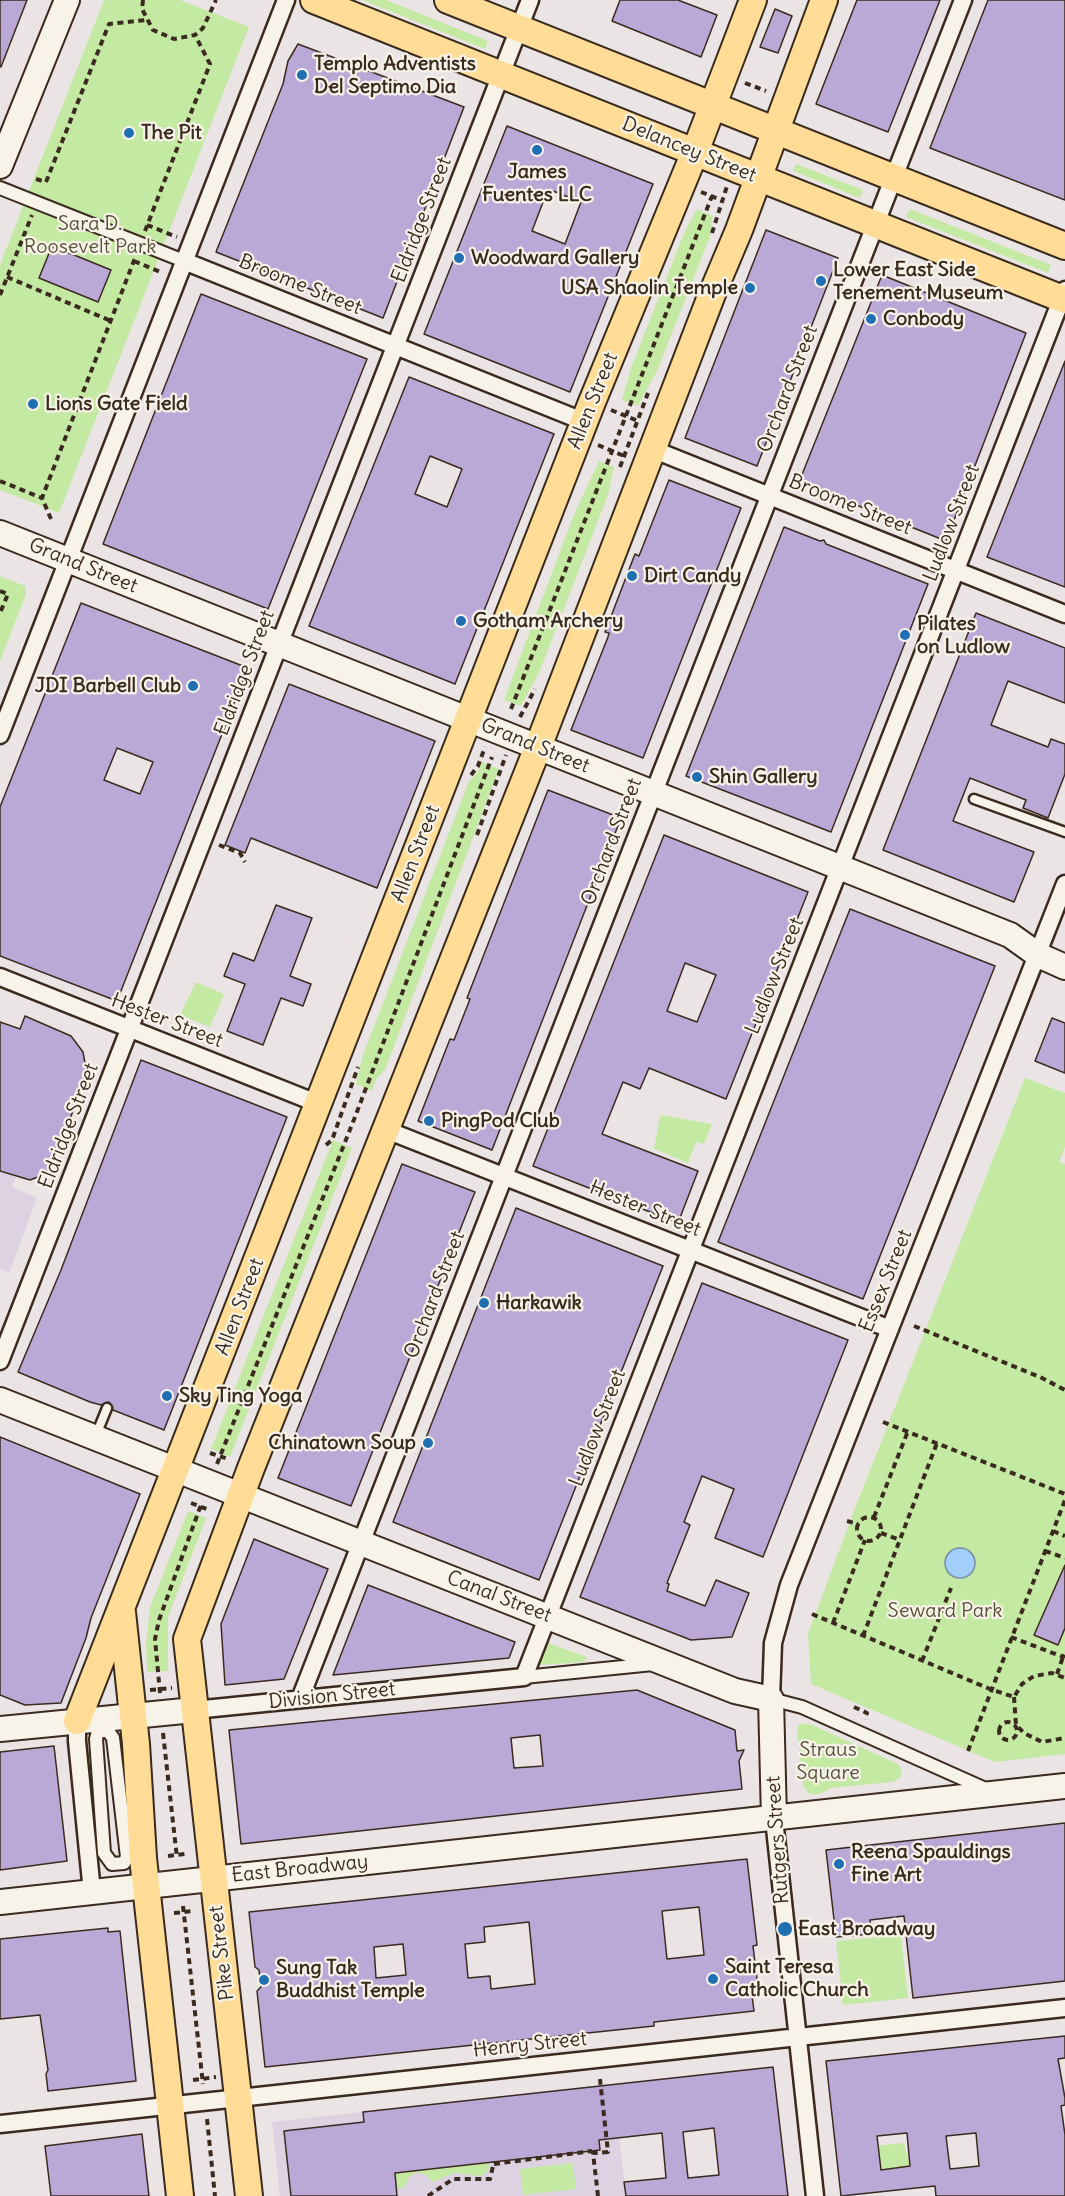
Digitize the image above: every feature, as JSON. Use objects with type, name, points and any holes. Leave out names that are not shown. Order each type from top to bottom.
[{"type":"main road","points":[[0,166],[67,0]]},
{"type":"main road","name":"Delancey Street","points":[[314,0],[874,225],[1064,297]]},
{"type":"main road","points":[[448,0],[1065,246]]},
{"type":"main road","name":"Allen Street","points":[[133,1716],[121,1608],[468,719],[594,424],[753,0]]},
{"type":"main road","points":[[194,1710],[187,1639],[240,1496],[384,1129],[538,747],[642,454],[758,178],[824,0]]},
{"type":"main road","name":"Grand Street","points":[[0,532],[1010,935],[1038,955],[1065,968]]},
{"type":"main road","name":"Canal Street","points":[[0,1400],[735,1691],[771,1699]]},
{"type":"main road","points":[[87,1728],[121,1608]]},
{"type":"main road","name":"Rutgers Street","points":[[771,1699],[774,1819]]},
{"type":"main road","name":"Division Street","points":[[0,1729],[87,1728],[133,1716],[194,1710]]},
{"type":"main road","name":"Pike Street","points":[[194,1710],[249,2196]]},
{"type":"main road","points":[[133,1716],[146,1886],[180,2196]]},
{"type":"main road","name":"East Broadway","points":[[0,1902],[1065,1786]]},
{"type":"street","points":[[0,735],[286,0]]},
{"type":"street","name":"Eldridge Street","points":[[0,1361],[530,0]]},
{"type":"street","name":"Orchard Street","points":[[300,1699],[963,0]]},
{"type":"street","name":"Broome Street","points":[[0,188],[594,424]]},
{"type":"street","name":"Ludlow Street","points":[[524,1677],[689,1250],[1064,297]]},
{"type":"street","name":"Broome Street","points":[[642,454],[770,496],[1065,614]]},
{"type":"street","name":"Essex Street","points":[[771,1699],[773,1643],[789,1585],[1065,884]]},
{"type":"street","name":"Hester Street","points":[[0,977],[319,1104]]},
{"type":"street","name":"Hester Street","points":[[384,1129],[890,1329]]},
{"type":"street","name":"Division Street","points":[[194,1710],[664,1663]]},
{"type":"street","name":"Canal Street","points":[[771,1699],[802,1707],[997,1794]]},
{"type":"street","points":[[87,1728],[108,1731],[113,1738],[127,1857],[124,1863],[112,1864],[104,1853],[87,1728]]},
{"type":"street","points":[[87,1728],[76,1741],[92,1892]]},
{"type":"street","name":"Rutgers Street","points":[[774,1819],[815,2196]]},
{"type":"street","name":"Henry Street","points":[[0,2124],[1065,2008]]},
{"type":"lane","points":[[974,799],[1065,832]]},
{"type":"lane","points":[[95,1439],[107,1408]]},
{"type":"path","points":[[144,0],[142,9],[146,20],[163,37],[174,39],[195,35],[203,28],[216,0]]},
{"type":"path","points":[[0,295],[109,24],[146,20]]},
{"type":"path","points":[[51,519],[42,498],[210,64],[195,35]]},
{"type":"path","points":[[746,83],[766,91]]},
{"type":"path","points":[[36,179],[46,182]]},
{"type":"path","points":[[692,188],[731,204]]},
{"type":"path","points":[[511,709],[712,196]]},
{"type":"path","points":[[147,225],[183,240]]},
{"type":"path","points":[[134,261],[170,275]]},
{"type":"path","points":[[7,277],[111,321]]},
{"type":"path","points":[[612,451],[594,424],[625,416],[646,424]]},
{"type":"path","points":[[612,451],[642,454]]},
{"type":"path","points":[[0,481],[42,498]]},
{"type":"path","points":[[0,591],[8,594],[0,613]]},
{"type":"path","name":"Allen Street","points":[[220,1456],[355,1117],[492,757]]},
{"type":"path","points":[[218,844],[240,853],[245,862]]},
{"type":"path","points":[[914,1326],[1040,1377],[1065,1390]]},
{"type":"path","points":[[884,1422],[1065,1494]]},
{"type":"path","points":[[874,1517],[908,1431]]},
{"type":"path","points":[[863,1636],[937,1443]]},
{"type":"path","points":[[210,1453],[228,1459]]},
{"type":"path","points":[[968,1751],[990,1689],[1065,1500]]},
{"type":"path","points":[[190,1503],[209,1510]]},
{"type":"path","points":[[159,1689],[155,1639],[159,1620],[200,1506]]},
{"type":"path","points":[[874,1517],[864,1518],[858,1524],[858,1534],[865,1540],[874,1540],[881,1533]]},
{"type":"path","points":[[874,1517],[880,1523],[881,1533]]},
{"type":"path","points":[[847,1521],[858,1524]]},
{"type":"path","points":[[1053,1531],[1065,1536]]},
{"type":"path","points":[[881,1533],[900,1540]]},
{"type":"path","points":[[833,1623],[865,1540]]},
{"type":"path","points":[[1045,1551],[1065,1558]]},
{"type":"path","points":[[922,1661],[951,1588]]},
{"type":"path","points":[[812,1614],[1014,1697]]},
{"type":"path","points":[[1011,1636],[1064,1655],[1057,1674]]},
{"type":"path","points":[[1065,1678],[1057,1674],[1034,1676],[1022,1684],[1014,1697],[1016,1725],[1013,1739],[1001,1737],[1001,1724],[1005,1722],[1016,1725],[1033,1739],[1042,1742],[1065,1738]]},
{"type":"path","points":[[148,1690],[170,1689]]},
{"type":"path","points":[[854,1707],[867,1713],[864,1719]]},
{"type":"path","points":[[162,1725],[177,1856]]},
{"type":"path","points":[[168,1856],[185,1854]]},
{"type":"path","name":"Pike Street","points":[[183,1906],[203,2084]]},
{"type":"path","points":[[174,1913],[194,1911]]},
{"type":"path","points":[[192,2080],[226,2076]]},
{"type":"path","points":[[428,2196],[453,2179],[490,2179],[494,2163],[608,2152],[600,2079]]},
{"type":"path","points":[[207,2124],[215,2196]]},
{"type":"path","points":[[593,2152],[598,2196]]},
{"type":"shaded area","points":[[0,1171],[16,1177],[12,1187],[37,1198],[9,1273],[0,1269]]},
{"type":"shaded area","points":[[613,2084],[626,2196],[280,2196],[272,2122]]},
{"type":"green space","name":"Sara D. Roosevelt Park","points":[[104,0],[180,0],[249,27],[59,513],[0,490],[0,265]]},
{"type":"green space","points":[[362,0],[386,0],[488,41],[485,49]]},
{"type":"green space","points":[[796,164],[863,190],[860,198],[793,171]]},
{"type":"green space","points":[[697,209],[713,216],[709,239],[657,371],[638,406],[622,400],[631,368],[685,231]]},
{"type":"green space","points":[[910,209],[1051,265],[1048,273],[906,217]]},
{"type":"green space","points":[[599,461],[614,467],[608,495],[539,673],[521,706],[504,700],[573,517]]},
{"type":"green space","points":[[0,576],[25,586],[26,594],[0,661]]},
{"type":"green space","points":[[482,762],[499,769],[385,1070],[376,1079],[372,1091],[356,1084],[363,1055],[469,781],[477,773]]},
{"type":"green space","points":[[196,982],[224,994],[210,1027],[180,1015]]},
{"type":"green space","name":"Seward Park","points":[[1025,1078],[1065,1093],[1065,1147],[1059,1162],[1065,1164],[1065,1754],[995,1762],[811,1684],[808,1634],[852,1516]]},
{"type":"green space","points":[[660,1115],[712,1124],[704,1144],[696,1142],[688,1163],[654,1149]]},
{"type":"green space","points":[[333,1140],[352,1148],[230,1457],[211,1449]]},
{"type":"green space","points":[[188,1511],[206,1518],[168,1617],[168,1671],[147,1672],[146,1644],[150,1608]]},
{"type":"green space","points":[[548,1643],[587,1657],[584,1662],[539,1665]]},
{"type":"green space","name":"Straus Square","points":[[800,1723],[812,1725],[898,1764],[902,1769],[900,1778],[892,1782],[831,1788],[819,1794],[809,1794],[803,1785],[797,1729]]},
{"type":"green space","points":[[901,1935],[908,1998],[843,2005],[836,1941]]},
{"type":"green space","points":[[904,2143],[910,2166],[892,2168],[890,2171],[838,2174],[836,2150]]},
{"type":"green space","points":[[489,2163],[488,2172],[481,2176],[454,2173],[433,2182],[426,2175],[417,2172],[409,2177],[405,2187],[397,2189],[395,2173]]},
{"type":"green space","points":[[573,2163],[576,2189],[523,2195],[520,2169]]},
{"type":"water","points":[[960,1548],[971,1552],[975,1563],[971,1574],[960,1578],[949,1574],[945,1563],[949,1552]]},
{"type":"building","points":[[0,0],[27,0],[1,67],[0,66]]},
{"type":"building","points":[[620,0],[678,0],[717,15],[701,57],[612,21]]},
{"type":"building","points":[[857,0],[940,0],[888,132],[816,104]]},
{"type":"building","points":[[988,0],[1065,0],[1065,200],[930,148]]},
{"type":"building","points":[[775,9],[792,16],[778,53],[760,47]]},
{"type":"building","points":[[298,44],[464,107],[383,318],[216,252],[283,84],[288,61]]},
{"type":"building","points":[[507,126],[653,184],[570,392],[424,334]],"holes":[[[548,189],[581,202],[565,244],[532,231]]]},
{"type":"building","points":[[766,230],[838,258],[757,466],[685,438]]},
{"type":"building","points":[[52,246],[111,270],[98,302],[39,278]]},
{"type":"building","points":[[882,275],[1026,333],[946,541],[799,482]]},
{"type":"building","points":[[201,294],[367,359],[268,609],[103,544]]},
{"type":"building","points":[[1065,361],[1065,587],[987,557]]},
{"type":"building","points":[[409,377],[554,434],[455,684],[309,626]],"holes":[[[430,456],[462,469],[447,507],[415,494]]]},
{"type":"building","points":[[669,480],[741,508],[643,758],[571,730],[608,637],[609,633],[605,632],[635,554],[639,556]]},
{"type":"building","points":[[784,527],[820,541],[824,540],[826,544],[928,584],[831,832],[686,776]]},
{"type":"building","points":[[81,603],[248,668],[117,1001],[0,956],[0,807]],"holes":[[[117,748],[153,762],[140,794],[104,780]]]},
{"type":"building","points":[[976,613],[1065,648],[1065,703],[1008,681],[991,725],[1048,747],[1051,739],[1065,744],[1065,774],[1048,818],[1023,808],[1026,800],[970,778],[953,821],[1034,852],[1014,902],[883,850]]},
{"type":"building","points":[[289,684],[435,741],[377,888],[251,838],[245,853],[225,845]]},
{"type":"building","points":[[548,790],[621,818],[492,1150],[418,1121],[450,1039],[454,1040],[470,999],[467,998]]},
{"type":"building","points":[[664,835],[808,892],[726,1099],[649,1068],[640,1089],[623,1082],[602,1134],[698,1171],[678,1223],[533,1166]],"holes":[[[685,963],[716,975],[697,1022],[667,1011]]]},
{"type":"building","points":[[276,905],[312,918],[290,976],[311,984],[303,1006],[281,998],[263,1045],[227,1031],[245,984],[224,976],[233,953],[254,961]]},
{"type":"building","points":[[850,909],[995,966],[863,1299],[718,1242]]},
{"type":"building","points":[[25,1016],[71,1036],[83,1052],[86,1069],[80,1093],[52,1165],[43,1175],[30,1180],[0,1171],[0,1022],[20,1029]]},
{"type":"building","points":[[1052,1018],[1065,1023],[1065,1073],[1035,1061]]},
{"type":"building","points":[[141,1060],[287,1117],[164,1430],[113,1410],[109,1402],[101,1405],[90,1402],[18,1372],[61,1270]]},
{"type":"building","points":[[402,1164],[475,1192],[351,1506],[278,1478]]},
{"type":"building","points":[[516,1208],[663,1266],[539,1580],[393,1522]]},
{"type":"building","points":[[702,1283],[848,1340],[763,1557],[715,1538],[734,1489],[702,1476],[684,1522],[690,1525],[667,1583],[669,1584],[667,1591],[705,1606],[716,1580],[749,1593],[732,1637],[691,1640],[580,1597]]},
{"type":"building","points":[[0,1437],[140,1494],[91,1618],[86,1638],[61,1703],[25,1705],[0,1695]]},
{"type":"building","points":[[254,1539],[328,1569],[284,1679],[225,1685],[221,1624]]},
{"type":"building","points":[[1065,1565],[1065,1628],[1058,1645],[1034,1635]]},
{"type":"building","points":[[368,1585],[515,1642],[509,1658],[333,1675]]},
{"type":"building","points":[[637,1690],[735,1730],[737,1751],[744,1750],[739,1761],[742,1789],[241,1844],[229,1730]],"holes":[[[540,1735],[543,1766],[514,1768],[511,1738]]]},
{"type":"building","points":[[54,1746],[67,1861],[0,1870],[0,1752]]},
{"type":"building","points":[[1065,1823],[1065,1981],[913,1998],[904,1916],[870,1920],[871,1934],[836,1937],[826,1850]]},
{"type":"building","points":[[747,1859],[757,1945],[753,1946],[758,1987],[751,1988],[754,2011],[654,2022],[654,2026],[265,2067],[257,1991],[261,1987],[259,1970],[255,1967],[249,1912]],"holes":[[[699,1907],[704,1955],[667,1959],[662,1911]],[[529,1922],[535,1984],[491,1989],[490,1976],[468,1978],[465,1944],[485,1942],[484,1927]],[[403,1944],[406,1975],[376,1978],[374,1947]]]},
{"type":"building","points":[[108,1928],[108,1932],[120,1931],[136,2081],[48,2091],[46,2074],[48,2070],[40,2015],[0,2019],[0,1939]]},
{"type":"building","points":[[1065,2036],[1065,2058],[1058,2059],[1065,2098],[1065,2105],[1061,2106],[1065,2135],[1065,2196],[936,2196],[935,2186],[841,2196],[826,2061]],"holes":[[[907,2133],[910,2166],[881,2170],[877,2136]],[[976,2133],[979,2166],[950,2169],[946,2136]]]},
{"type":"building","points":[[773,2067],[788,2196],[626,2196],[624,2182],[666,2178],[662,2133],[599,2140],[600,2150],[395,2173],[397,2196],[291,2196],[284,2131],[364,2122],[363,2112]],"holes":[[[714,2128],[719,2175],[688,2178],[683,2132]]]},
{"type":"building","points":[[142,2134],[149,2196],[51,2196],[45,2146]]},
{"type":"place","name":"Templo Adventists Del Septimo Dia","points":[[302,75]]},
{"type":"place","name":"The Pit","points":[[129,133]]},
{"type":"place","name":"James Fuentes LLC","points":[[537,150]]},
{"type":"place","name":"Woodward Gallery","points":[[459,258]]},
{"type":"place","name":"Lower East Side Tenement Museum","points":[[821,281]]},
{"type":"place","name":"USA Shaolin Temple","points":[[750,288]]},
{"type":"place","name":"Conbody","points":[[871,319]]},
{"type":"place","name":"Lions Gate Field","points":[[33,404]]},
{"type":"place","name":"Dirt Candy","points":[[632,576]]},
{"type":"place","name":"Gotham Archery","points":[[461,621]]},
{"type":"place","name":"Pilates on Ludlow","points":[[905,635]]},
{"type":"place","name":"JDI Barbell Club","points":[[193,686]]},
{"type":"place","name":"Shin Gallery","points":[[697,777]]},
{"type":"place","name":"PingPod Club","points":[[429,1121]]},
{"type":"place","name":"Harkawik","points":[[484,1303]]},
{"type":"place","name":"Sky Ting Yoga","points":[[167,1396]]},
{"type":"place","name":"Chinatown Soup","points":[[428,1443]]},
{"type":"place","name":"Reena Spauldings Fine Art","points":[[839,1864]]},
{"type":"place","name":"East Broadway","points":[[785,1929]]},
{"type":"place","name":"Saint Teresa Catholic Church","points":[[713,1979]]},
{"type":"place","name":"Sung Tak Buddhist Temple","points":[[264,1980]]}]
